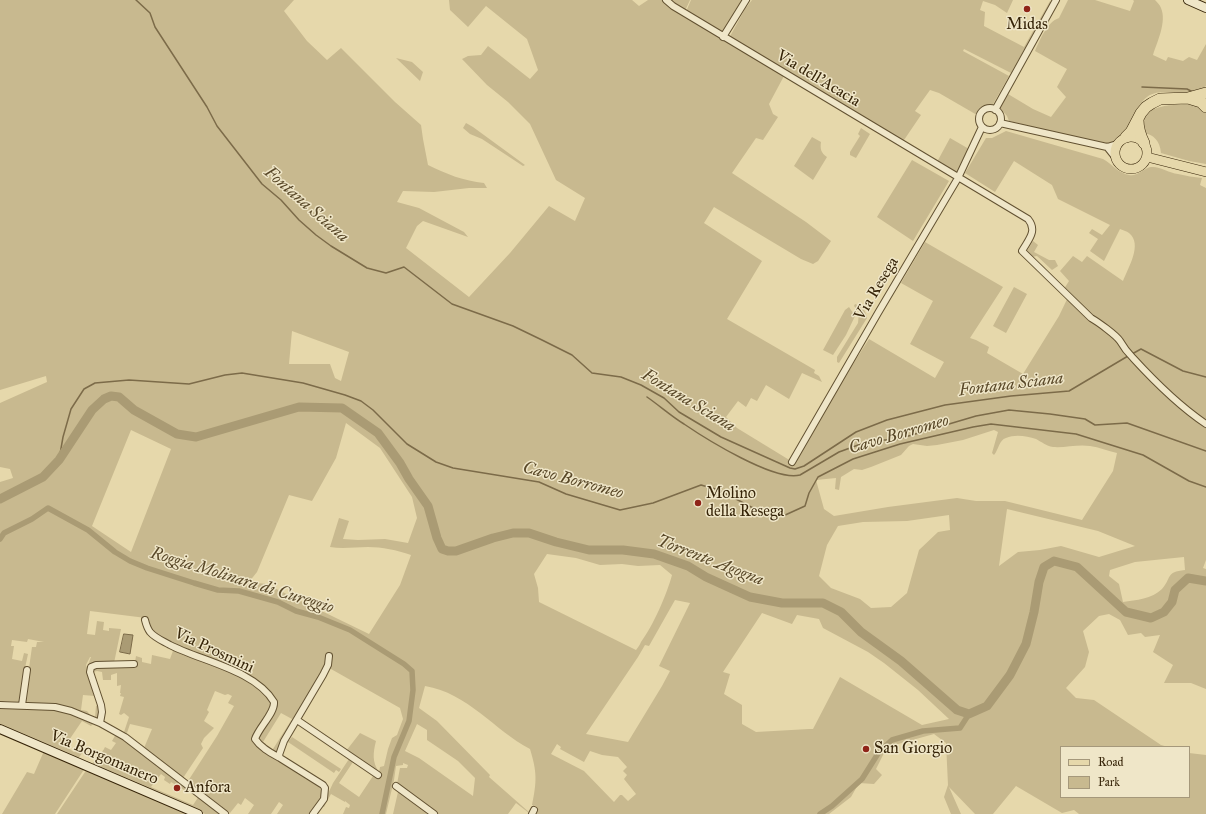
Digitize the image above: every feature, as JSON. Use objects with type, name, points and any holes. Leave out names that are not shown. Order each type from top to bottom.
[{"type":"highway","points":[[1122,141],[1146,107],[1160,99],[1199,95],[1201,102],[1206,107]]},
{"type":"highway","points":[[1138,120],[1140,136],[1144,143]]},
{"type":"main road","points":[[1188,0],[1206,8]]},
{"type":"main road","points":[[1136,137],[1144,143],[1147,147],[1147,157],[1141,166],[1131,170],[1121,166],[1115,157],[1115,153],[1122,141],[1136,137]]},
{"type":"main road","points":[[1147,157],[1206,172]]},
{"type":"main road","name":"Via Borgomanero","points":[[0,729],[198,814]]},
{"type":"street","name":"Via dell'Acacia","points":[[666,0],[673,6],[723,37],[1028,219],[1033,228],[1022,252],[1091,318],[1120,341],[1130,355],[1149,375],[1189,413],[1206,424]]},
{"type":"street","points":[[723,37],[746,0]]},
{"type":"street","points":[[995,110],[1056,0]]},
{"type":"street","points":[[988,108],[995,110],[999,114],[1000,123],[997,128],[991,130],[982,127],[979,121],[980,114],[988,108]]},
{"type":"street","points":[[1000,123],[1107,147],[1122,141]]},
{"type":"street","name":"Via Resega","points":[[792,462],[958,178],[982,127]]},
{"type":"street","points":[[1107,147],[1115,157]]},
{"type":"street","name":"Via Prosmini","points":[[146,620],[149,630],[154,636],[178,649],[216,663],[247,678],[267,693],[274,702],[274,707],[257,734],[255,740],[263,748],[323,785],[325,788],[324,799],[313,814]]},
{"type":"street","points":[[280,758],[279,752],[328,665],[328,656]]},
{"type":"street","points":[[100,723],[102,712],[101,704],[90,672],[91,667],[96,665],[134,664]]},
{"type":"street","points":[[22,705],[27,670]]},
{"type":"street","points":[[0,705],[55,707],[71,711],[100,723],[130,740],[225,814]]},
{"type":"street","points":[[297,720],[378,775]]},
{"type":"street","points":[[396,786],[434,814]]},
{"type":"green space","points":[[0,0],[294,0],[284,11],[307,41],[327,60],[341,48],[395,102],[421,125],[428,165],[455,177],[484,183],[487,188],[469,188],[434,192],[403,191],[397,202],[419,208],[464,232],[468,237],[423,221],[417,226],[406,248],[469,297],[510,253],[549,206],[575,221],[585,198],[556,180],[530,124],[508,102],[487,85],[462,59],[468,56],[481,55],[488,46],[530,79],[538,70],[527,39],[486,6],[468,27],[450,10],[449,0],[632,0],[639,6],[648,0],[690,0],[684,13],[672,8],[784,76],[769,104],[773,114],[778,117],[763,140],[756,138],[732,173],[806,222],[831,241],[818,261],[813,264],[801,259],[714,207],[704,223],[762,261],[727,319],[815,370],[814,373],[819,376],[822,382],[802,373],[789,399],[766,385],[757,401],[751,398],[746,407],[738,401],[726,417],[737,428],[791,461],[869,339],[935,378],[944,362],[910,344],[933,301],[901,283],[925,242],[1003,287],[970,338],[989,347],[987,353],[1023,374],[1059,316],[1070,293],[1064,289],[1069,281],[1060,271],[1073,256],[1082,262],[1087,256],[1123,281],[1135,250],[1135,243],[1128,232],[1120,229],[1104,261],[1090,251],[1098,239],[1089,233],[1092,229],[1102,235],[1110,225],[1058,199],[1052,185],[1014,161],[995,192],[965,173],[986,138],[992,138],[1006,131],[1103,159],[1118,170],[1129,175],[1135,175],[1148,168],[1154,167],[1187,176],[1202,178],[1200,185],[1206,188],[1206,560],[1203,568],[1206,569],[1206,689],[1191,683],[1164,683],[1173,665],[1153,652],[1160,635],[1145,637],[1141,633],[1128,635],[1120,620],[1109,614],[1099,616],[1083,631],[1089,652],[1085,667],[1066,688],[1076,698],[1094,700],[1164,746],[1060,746],[1060,798],[1190,798],[1190,753],[1206,755],[1206,814],[1079,814],[1074,810],[1062,813],[1016,786],[993,814],[975,814],[949,787],[961,814],[951,814],[944,797],[948,785],[946,743],[934,734],[891,746],[884,753],[876,769],[882,775],[874,784],[859,783],[851,797],[829,814],[535,814],[536,806],[532,805],[536,777],[530,749],[504,732],[468,704],[440,690],[425,686],[419,708],[437,721],[490,775],[489,777],[530,813],[516,803],[508,814],[438,814],[397,784],[400,768],[407,768],[408,765],[403,763],[403,765],[396,766],[386,814],[343,814],[346,807],[349,808],[350,805],[331,794],[324,807],[322,807],[333,783],[349,759],[353,762],[339,783],[359,797],[373,776],[377,777],[346,751],[360,733],[376,741],[374,757],[375,765],[379,772],[380,767],[384,766],[392,738],[397,735],[403,719],[400,708],[331,669],[327,669],[325,665],[321,675],[278,747],[276,754],[272,752],[273,749],[292,719],[281,713],[263,742],[266,744],[264,746],[258,740],[259,735],[275,708],[257,683],[179,648],[151,631],[146,618],[90,611],[87,634],[95,635],[97,621],[104,622],[103,630],[109,631],[109,628],[121,629],[114,663],[89,668],[88,665],[90,657],[86,665],[98,698],[100,720],[95,718],[96,706],[98,705],[95,696],[83,695],[81,710],[87,711],[91,716],[70,709],[49,705],[5,701],[0,703],[0,482],[13,478],[10,469],[0,467],[0,403],[47,382],[46,376],[0,390]],"holes":[[[292,331],[349,352],[341,381],[335,378],[330,364],[289,364]],[[346,423],[380,448],[412,497],[417,518],[408,543],[385,539],[343,539],[349,521],[339,518],[330,547],[379,548],[395,550],[411,555],[400,585],[369,634],[266,584],[249,582],[257,572],[289,495],[312,501],[336,458]],[[131,430],[171,449],[131,552],[92,526]],[[994,430],[998,432],[992,453],[994,455],[1000,443],[1004,439],[1017,436],[1025,436],[1036,439],[1053,447],[1097,447],[1117,453],[1113,471],[1082,520],[1005,501],[976,501],[957,498],[834,516],[824,509],[816,480],[836,478],[835,489],[839,490],[841,477],[854,469],[862,470],[901,455],[909,446],[913,444],[927,446],[963,440]],[[1007,509],[1098,531],[1135,546],[1099,557],[1061,546],[1018,552],[999,566]],[[949,515],[950,530],[938,532],[919,550],[907,593],[891,607],[871,608],[860,599],[831,588],[819,576],[827,545],[838,526],[863,522],[907,521]],[[547,554],[576,558],[600,565],[660,565],[672,575],[655,619],[636,650],[539,602],[538,588],[534,574]],[[1184,557],[1185,570],[1174,572],[1162,589],[1154,595],[1123,602],[1119,584],[1109,576],[1110,570],[1135,562]],[[675,600],[690,603],[659,666],[670,671],[628,742],[586,734],[645,645],[649,646]],[[762,613],[792,624],[797,615],[819,619],[823,628],[868,652],[884,663],[918,690],[949,719],[922,725],[840,677],[813,729],[756,732],[742,724],[742,705],[724,694],[730,674],[723,672]],[[28,639],[44,642],[37,642],[36,647],[32,647],[29,668],[25,668],[28,654],[24,653],[22,661],[12,659],[14,646],[11,646],[12,640],[27,642]],[[417,724],[427,730],[427,740],[458,761],[475,778],[473,796],[419,758],[405,751]],[[557,744],[561,747],[560,749],[584,762],[590,751],[602,755],[618,757],[627,767],[623,771],[627,775],[624,779],[636,794],[628,801],[620,795],[614,802],[584,771],[551,754]]]},
{"type":"green space","points":[[691,0],[742,0],[721,36],[685,14]]},
{"type":"green space","points":[[752,0],[1013,0],[1007,13],[995,5],[983,1],[980,10],[985,12],[984,26],[1024,47],[1050,1],[1052,4],[1027,49],[1024,50],[1011,73],[964,49],[963,51],[1009,76],[992,106],[982,109],[977,115],[939,93],[930,90],[915,111],[921,115],[902,143],[728,40],[745,9]]},
{"type":"green space","points":[[1068,0],[1095,0],[1130,11],[1134,1],[1133,0],[1155,0],[1161,8],[1163,19],[1161,32],[1153,55],[1166,61],[1168,57],[1183,61],[1189,57],[1197,60],[1206,44],[1206,86],[1190,93],[1164,92],[1152,94],[1142,102],[1128,131],[1123,137],[1118,141],[1109,143],[1098,143],[1009,121],[1007,116],[1000,108],[1008,94],[1033,109],[1051,117],[1066,97],[1057,87],[1067,69],[1035,51],[1047,27],[1059,18]]},
{"type":"green space","points":[[396,58],[412,62],[423,72],[420,81]]},
{"type":"green space","points":[[1196,104],[1206,109],[1206,164],[1161,153],[1156,139],[1150,135],[1142,133],[1143,122],[1147,115],[1153,110],[1169,105]]},
{"type":"green space","points":[[466,123],[525,165],[523,166],[482,139],[470,134],[463,128]]},
{"type":"green space","points":[[861,128],[870,134],[856,158],[850,155],[850,152],[860,136],[858,134]]},
{"type":"green space","points":[[812,137],[821,142],[821,151],[827,157],[813,180],[794,166]]},
{"type":"green space","points":[[950,138],[969,149],[956,173],[937,162]]},
{"type":"green space","points":[[912,160],[949,181],[913,241],[877,217]]},
{"type":"green space","points":[[1033,241],[1038,245],[1034,252],[1049,260],[1055,260],[1058,266],[1052,270],[1037,256],[1032,257],[1027,251]]},
{"type":"green space","points":[[1014,287],[1027,294],[1006,333],[993,326]]},
{"type":"green space","points":[[855,304],[863,309],[867,318],[839,363],[837,362],[837,357],[858,323],[859,312],[854,306]]},
{"type":"green space","points":[[849,307],[855,316],[846,335],[833,355],[823,350],[845,310]]},
{"type":"green space","points":[[174,648],[213,664],[237,676],[249,683],[271,700],[272,707],[254,735],[266,752],[319,787],[322,791],[320,802],[310,814],[277,814],[283,805],[279,802],[271,814],[248,814],[254,805],[245,798],[241,805],[238,803],[230,813],[188,781],[234,706],[228,703],[232,696],[228,694],[225,695],[215,691],[207,710],[209,712],[204,721],[214,728],[204,738],[201,744],[203,748],[183,778],[144,748],[152,729],[130,724],[127,733],[124,732],[129,717],[124,713],[121,715],[119,714],[124,697],[120,696],[121,685],[117,686],[117,673],[111,675],[111,680],[103,680],[102,672],[93,672],[94,667],[135,662],[136,656],[142,658],[142,662],[151,664],[152,655],[170,659]]},
{"type":"green space","points":[[0,707],[36,708],[59,711],[81,718],[93,724],[91,726],[82,721],[65,746],[74,752],[78,747],[84,750],[78,759],[0,726]]},
{"type":"green space","points":[[116,734],[139,750],[186,788],[184,790],[171,782],[170,784],[164,780],[165,777],[161,774],[151,787],[193,805],[199,796],[223,814],[205,814],[92,765],[105,747],[111,750],[116,743],[112,741]]},
{"type":"green space","points":[[292,737],[341,769],[339,772],[336,770],[334,773],[288,742]]},
{"type":"green space","points":[[44,751],[85,768],[55,814],[2,814],[27,772],[34,774]]},
{"type":"green space","points":[[87,769],[193,814],[57,814]]},
{"type":"green space","points":[[398,792],[427,814],[393,814]]},
{"type":"shaded area","points":[[124,634],[133,635],[130,654],[120,652]]},
{"type":"waterway","name":"Fontana Sciana","points":[[136,0],[150,13],[155,27],[207,107],[217,126],[262,184],[281,200],[299,220],[331,246],[367,268],[386,273],[404,267],[452,304],[513,326],[542,340],[572,355],[592,373],[621,377],[641,385],[664,398],[679,412],[721,437],[790,468],[795,469],[804,466],[856,432],[887,420],[945,405],[1011,396],[1069,391],[1128,356]]},
{"type":"waterway","points":[[1142,87],[1187,89],[1193,92]]},
{"type":"waterway","name":"Fontana Sciana","points":[[1132,354],[1141,349],[1183,371],[1206,377]]},
{"type":"waterway","name":"Cavo Borromeo","points":[[59,460],[63,437],[71,409],[84,389],[95,383],[129,380],[189,384],[225,375],[242,373],[303,383],[361,401],[373,410],[407,444],[436,462],[453,468],[539,482],[566,494],[620,510],[653,503],[701,485],[719,490],[753,508],[783,516],[805,506],[809,493],[818,477],[853,459],[900,444],[991,424],[1076,434],[1143,455],[1189,481],[1206,487]]},
{"type":"waterway","name":"Torrente Agogna","points":[[0,499],[43,477],[59,460],[92,410],[104,399],[111,396],[119,397],[134,410],[177,434],[196,437],[299,407],[342,408],[378,433],[400,463],[428,506],[437,538],[442,549],[456,551],[493,538],[513,533],[529,533],[556,542],[589,550],[623,550],[654,554],[688,566],[706,577],[750,597],[782,603],[823,603],[841,612],[861,632],[901,661],[957,710],[969,714],[987,706],[1010,675],[1026,644],[1034,612],[1039,582],[1044,567],[1054,561],[1077,567],[1126,612],[1151,618],[1164,612],[1172,602],[1175,590],[1188,578],[1206,581]]},
{"type":"waterway","points":[[647,397],[679,421],[724,449],[758,466],[774,472],[789,475],[800,475],[839,452],[872,440],[895,440],[976,416],[1009,410],[1085,419],[1095,425],[1127,423],[1206,451]]},
{"type":"waterway","name":"Roggia Molinara di Cureggio","points":[[0,539],[4,533],[32,519],[48,508],[88,530],[115,552],[130,561],[147,568],[218,590],[239,591],[278,602],[296,611],[318,617],[350,630],[404,664],[412,671],[413,690],[409,721],[394,757],[382,814]]},
{"type":"waterway","name":"Roggia Molinara di Cureggio","points":[[820,814],[832,806],[862,779],[879,752],[892,740],[923,731],[960,728],[969,714]]},
{"type":"place","name":"Midas","points":[[1027,9]]},
{"type":"place","name":"Molino della Resega","points":[[698,503]]},
{"type":"place","name":"San Giorgio","points":[[866,749]]},
{"type":"place","name":"Anfora","points":[[177,788]]}]
